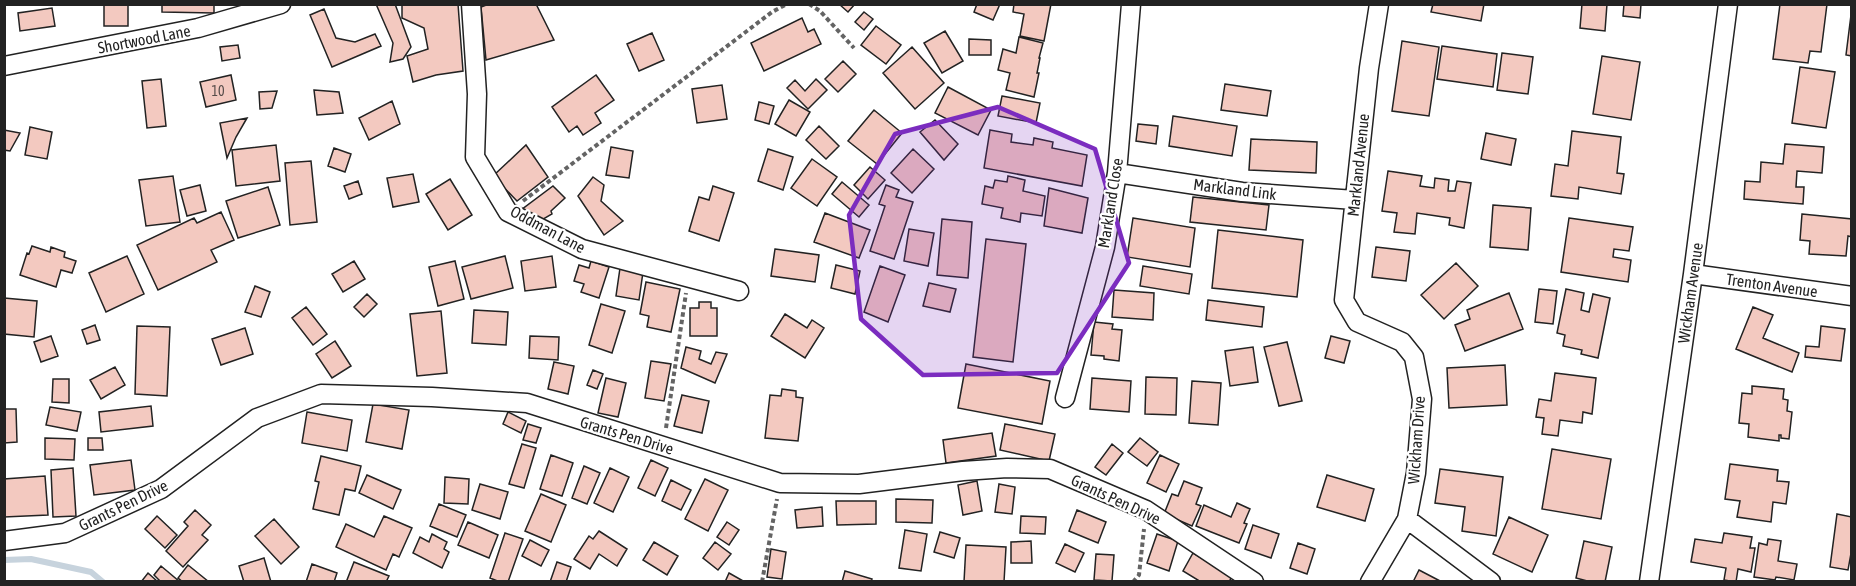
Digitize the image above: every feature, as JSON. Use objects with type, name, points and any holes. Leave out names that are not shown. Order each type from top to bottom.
[{"type":"street","name":"Shortwood Lane","points":[[4,66],[198,28],[281,4]]},
{"type":"street","name":"Oddman Lane","points":[[471,4],[477,94],[475,157],[508,212],[582,249],[739,291]]},
{"type":"street","name":"Markland Close","points":[[1065,398],[1105,247],[1116,173],[1131,4]]},
{"type":"street","name":"Markland Avenue","points":[[1357,322],[1344,300],[1369,68],[1379,4]]},
{"type":"street","name":"Wickham Avenue","points":[[1650,582],[1728,4]]},
{"type":"street","name":"Markland Link","points":[[1116,173],[1242,192],[1355,200]]},
{"type":"street","name":"Trenton Avenue","points":[[1693,274],[1851,296]]},
{"type":"street","name":"Wickham Drive","points":[[1357,322],[1402,342],[1414,357],[1422,399],[1416,473],[1407,519],[1370,582]]},
{"type":"street","name":"Grants Pen Drive","points":[[4,541],[65,533],[161,489],[257,418],[321,394],[432,397],[527,403],[780,483],[859,484],[963,471],[1007,468],[1050,469],[1146,510],[1254,582]]},
{"type":"street","points":[[1407,519],[1491,582]]},
{"type":"path","points":[[508,212],[772,12],[787,4]]},
{"type":"path","points":[[809,4],[820,11],[854,48]]},
{"type":"path","points":[[663,447],[689,277]]},
{"type":"path","points":[[762,582],[780,483]]},
{"type":"path","points":[[1133,582],[1139,575],[1146,510]]},
{"type":"highlighted area","points":[[998,107],[1095,149],[1129,263],[1057,373],[923,375],[861,319],[849,215],[895,134]]},
{"type":"building","points":[[104,4],[128,4],[128,26],[104,26]]},
{"type":"building","points":[[162,4],[214,4],[214,13],[162,12]]},
{"type":"building","points":[[376,4],[395,4],[411,47],[403,59],[390,62],[393,43]]},
{"type":"building","points":[[402,4],[458,4],[463,71],[436,75],[413,82],[407,56],[428,49],[424,28],[402,18]]},
{"type":"building","points":[[489,4],[536,4],[554,40],[486,60],[481,7]]},
{"type":"building","points":[[839,4],[855,4],[848,12]]},
{"type":"building","points":[[977,4],[1000,4],[993,20],[974,12]]},
{"type":"building","points":[[1014,4],[1051,4],[1044,41],[1020,36],[1024,14],[1013,12]]},
{"type":"building","points":[[1433,4],[1484,4],[1481,21],[1431,12]]},
{"type":"building","points":[[1582,4],[1607,4],[1605,31],[1580,28]]},
{"type":"building","points":[[1624,4],[1641,4],[1640,18],[1623,16]]},
{"type":"building","points":[[1780,4],[1827,4],[1821,52],[1810,51],[1808,63],[1773,59]]},
{"type":"building","points":[[52,8],[55,26],[20,31],[18,13]]},
{"type":"building","points":[[324,9],[336,38],[355,42],[375,34],[381,46],[332,67],[310,15]]},
{"type":"building","points":[[864,12],[873,19],[864,30],[855,22]]},
{"type":"building","points":[[1852,15],[1852,56],[1846,55]]},
{"type":"building","points":[[802,18],[808,32],[814,29],[821,44],[764,71],[751,43]]},
{"type":"building","points":[[876,26],[901,45],[886,64],[861,45]]},
{"type":"building","points":[[945,31],[963,61],[942,73],[924,43]]},
{"type":"building","points":[[652,33],[664,60],[639,71],[627,44]]},
{"type":"building","points":[[1019,37],[1043,43],[1034,97],[1006,90],[1010,73],[998,70],[1003,49],[1016,53]]},
{"type":"building","points":[[969,39],[991,40],[991,55],[969,55]]},
{"type":"building","points":[[1402,41],[1439,47],[1429,116],[1392,111]]},
{"type":"building","points":[[238,45],[240,58],[222,61],[220,47]]},
{"type":"building","points":[[1442,46],[1497,54],[1493,87],[1437,79]]},
{"type":"building","points":[[912,47],[944,83],[915,109],[883,73]]},
{"type":"building","points":[[1502,53],[1533,57],[1528,94],[1497,90]]},
{"type":"building","points":[[1602,56],[1640,62],[1631,120],[1593,114]]},
{"type":"building","points":[[843,61],[856,74],[838,92],[825,79]]},
{"type":"building","points":[[1800,67],[1835,72],[1826,128],[1792,123]]},
{"type":"building","points":[[231,75],[236,100],[206,107],[200,82]]},
{"type":"building","points":[[596,75],[614,100],[595,113],[601,123],[583,135],[577,126],[569,132],[552,107]]},
{"type":"building","points":[[161,79],[166,126],[147,128],[142,81]]},
{"type":"building","points":[[816,79],[827,90],[808,109],[787,88],[795,80],[805,91]]},
{"type":"building","points":[[1225,84],[1271,91],[1267,116],[1221,110]]},
{"type":"building","points":[[722,85],[727,119],[697,123],[692,89]]},
{"type":"building","points":[[948,87],[991,110],[978,135],[935,113]]},
{"type":"building","points":[[314,90],[339,92],[343,113],[317,115]]},
{"type":"building","points":[[277,91],[272,108],[260,109],[259,92]]},
{"type":"building","points":[[1002,96],[1040,103],[1036,123],[998,116]]},
{"type":"building","points":[[789,100],[810,112],[796,136],[775,124]]},
{"type":"building","points":[[392,101],[400,124],[369,140],[359,118]]},
{"type":"building","points":[[759,102],[774,106],[769,124],[755,120]]},
{"type":"building","points":[[874,110],[902,133],[877,164],[848,141]]},
{"type":"building","points":[[1173,116],[1237,126],[1232,156],[1169,146]]},
{"type":"building","points":[[247,118],[236,137],[227,158],[220,123]]},
{"type":"building","points":[[935,120],[958,144],[944,160],[920,132]]},
{"type":"building","points":[[1138,124],[1158,126],[1156,144],[1136,141]]},
{"type":"building","points":[[819,126],[839,146],[826,159],[806,140]]},
{"type":"building","points":[[30,127],[52,132],[47,159],[25,155]]},
{"type":"building","points":[[4,130],[20,133],[10,151],[4,150]]},
{"type":"building","points":[[990,130],[1012,134],[1011,142],[1033,145],[1034,138],[1053,142],[1052,148],[1087,155],[1082,186],[984,168]]},
{"type":"building","points":[[1572,131],[1621,137],[1617,173],[1624,174],[1621,194],[1579,187],[1578,199],[1551,196],[1555,164],[1568,166]]},
{"type":"building","points":[[1486,133],[1516,139],[1511,165],[1481,159]]},
{"type":"building","points":[[1251,139],[1317,142],[1316,173],[1249,170]]},
{"type":"building","points":[[1785,144],[1824,147],[1822,173],[1797,171],[1796,187],[1804,187],[1803,204],[1744,199],[1745,181],[1760,182],[1761,162],[1783,164]]},
{"type":"building","points":[[276,145],[280,181],[236,186],[232,150]]},
{"type":"building","points":[[526,145],[548,177],[517,201],[493,176]]},
{"type":"building","points":[[611,147],[633,151],[629,178],[606,175]]},
{"type":"building","points":[[334,148],[351,154],[345,172],[328,166]]},
{"type":"building","points":[[768,149],[793,157],[783,190],[758,181]]},
{"type":"building","points":[[913,149],[934,169],[912,193],[891,173]]},
{"type":"building","points":[[812,159],[837,177],[817,206],[791,188]]},
{"type":"building","points":[[311,161],[317,222],[290,225],[285,163]]},
{"type":"building","points":[[870,167],[885,180],[868,199],[854,185]]},
{"type":"building","points":[[1388,171],[1422,176],[1420,186],[1434,188],[1435,178],[1449,180],[1448,191],[1455,191],[1457,181],[1471,183],[1464,228],[1449,225],[1450,218],[1417,213],[1415,234],[1394,232],[1397,213],[1382,211]]},
{"type":"building","points":[[413,174],[419,202],[393,207],[387,178]]},
{"type":"building","points":[[173,176],[180,222],[146,226],[139,180]]},
{"type":"building","points":[[1008,176],[1025,180],[1023,191],[1045,196],[1042,216],[1021,213],[1020,222],[1001,218],[1003,208],[982,204],[985,186],[993,188],[995,180],[1007,182]]},
{"type":"building","points":[[593,177],[604,185],[601,201],[623,221],[604,235],[578,196]]},
{"type":"building","points":[[450,179],[472,215],[448,230],[426,194]]},
{"type":"building","points":[[358,181],[362,194],[349,199],[344,186]]},
{"type":"building","points":[[842,182],[869,205],[859,217],[832,194]]},
{"type":"building","points":[[200,185],[206,211],[187,216],[180,190]]},
{"type":"building","points":[[886,185],[899,190],[896,197],[913,202],[894,259],[870,251],[885,206],[879,204]]},
{"type":"building","points":[[553,186],[565,198],[551,211],[552,214],[540,221],[521,210]]},
{"type":"building","points":[[713,186],[734,193],[719,241],[689,231],[699,197],[709,200]]},
{"type":"building","points":[[268,187],[280,225],[238,238],[226,201]]},
{"type":"building","points":[[1049,188],[1088,198],[1082,233],[1044,226]]},
{"type":"building","points":[[1193,197],[1269,205],[1266,230],[1190,222]]},
{"type":"building","points":[[1493,205],[1531,208],[1528,250],[1490,247]]},
{"type":"building","points":[[221,212],[234,240],[211,250],[217,262],[158,290],[137,245],[194,218],[197,223]]},
{"type":"building","points":[[825,213],[870,230],[859,258],[814,242]]},
{"type":"building","points":[[1802,214],[1852,219],[1852,237],[1848,236],[1846,256],[1809,254],[1810,241],[1800,240]]},
{"type":"building","points":[[1133,218],[1195,228],[1190,267],[1127,257]]},
{"type":"building","points":[[1569,218],[1633,227],[1629,251],[1614,249],[1613,257],[1631,260],[1628,282],[1561,272]]},
{"type":"building","points":[[942,219],[972,222],[968,278],[937,275]]},
{"type":"building","points":[[909,229],[934,233],[928,266],[904,261]]},
{"type":"building","points":[[1218,230],[1303,240],[1297,297],[1212,288]]},
{"type":"building","points":[[986,239],[1026,244],[1013,362],[973,357]]},
{"type":"building","points":[[32,246],[50,252],[51,247],[65,252],[64,257],[76,261],[72,273],[61,270],[56,287],[20,275],[27,253],[29,254]]},
{"type":"building","points":[[1376,247],[1410,251],[1406,281],[1372,277]]},
{"type":"building","points":[[775,249],[819,255],[815,282],[771,276]]},
{"type":"building","points":[[127,256],[144,294],[106,312],[89,273]]},
{"type":"building","points":[[505,256],[513,288],[471,299],[462,267]]},
{"type":"building","points":[[552,256],[556,287],[525,291],[521,261]]},
{"type":"building","points":[[354,261],[365,279],[343,292],[332,274]]},
{"type":"building","points":[[455,261],[464,299],[438,306],[429,267]]},
{"type":"building","points":[[591,261],[609,267],[599,298],[581,292],[584,284],[574,281],[579,265],[589,268]]},
{"type":"building","points":[[1456,263],[1478,286],[1444,319],[1421,295]]},
{"type":"building","points":[[836,265],[860,271],[855,294],[831,288]]},
{"type":"building","points":[[880,266],[905,275],[888,322],[864,312]]},
{"type":"building","points":[[1143,266],[1192,274],[1189,294],[1140,286]]},
{"type":"building","points":[[620,268],[643,272],[639,300],[616,296]]},
{"type":"building","points":[[646,282],[680,289],[671,332],[647,327],[649,316],[640,314]]},
{"type":"building","points":[[929,283],[956,289],[950,312],[923,306]]},
{"type":"building","points":[[255,286],[270,292],[261,317],[245,312]]},
{"type":"building","points":[[1539,289],[1557,291],[1553,324],[1535,322]]},
{"type":"building","points":[[1566,289],[1584,293],[1581,310],[1589,312],[1593,294],[1610,298],[1598,358],[1581,354],[1582,350],[1563,346],[1565,335],[1557,333]]},
{"type":"building","points":[[1114,290],[1154,293],[1153,320],[1112,317]]},
{"type":"building","points":[[1509,293],[1523,329],[1465,351],[1455,325],[1470,319],[1467,310]]},
{"type":"building","points":[[367,294],[377,304],[364,317],[354,307]]},
{"type":"building","points":[[4,298],[37,301],[34,337],[4,334]]},
{"type":"building","points":[[1208,300],[1264,307],[1262,327],[1206,320]]},
{"type":"building","points":[[699,302],[711,302],[711,308],[717,308],[717,336],[690,336],[690,308],[699,308]]},
{"type":"building","points":[[601,304],[625,311],[612,353],[589,345]]},
{"type":"building","points":[[306,307],[327,334],[313,345],[292,318]]},
{"type":"building","points":[[1753,307],[1773,315],[1763,338],[1799,353],[1792,372],[1736,349]]},
{"type":"building","points":[[474,310],[508,312],[506,345],[472,343]]},
{"type":"building","points":[[441,311],[447,373],[417,376],[410,314]]},
{"type":"building","points":[[785,314],[807,328],[812,320],[824,328],[805,358],[771,336]]},
{"type":"building","points":[[1094,322],[1113,324],[1112,329],[1122,330],[1119,361],[1091,355]]},
{"type":"building","points":[[95,325],[100,340],[87,344],[82,330]]},
{"type":"building","points":[[137,326],[170,327],[167,396],[135,394]]},
{"type":"building","points":[[1821,326],[1845,329],[1841,361],[1805,357],[1806,346],[1819,347]]},
{"type":"building","points":[[245,328],[253,354],[221,365],[212,339]]},
{"type":"building","points":[[51,336],[58,356],[41,362],[34,342]]},
{"type":"building","points":[[530,336],[559,337],[558,360],[529,358]]},
{"type":"building","points":[[1331,336],[1350,341],[1344,363],[1325,358]]},
{"type":"building","points":[[335,341],[351,366],[332,378],[316,354]]},
{"type":"building","points":[[1287,342],[1302,401],[1279,406],[1264,347]]},
{"type":"building","points":[[686,347],[701,351],[699,359],[711,364],[716,352],[727,354],[715,383],[681,368]]},
{"type":"building","points":[[1253,347],[1258,382],[1230,386],[1225,351]]},
{"type":"building","points":[[651,361],[671,364],[664,401],[645,398]]},
{"type":"building","points":[[554,362],[574,366],[568,394],[548,389]]},
{"type":"building","points":[[966,364],[1050,381],[1042,424],[958,408]]},
{"type":"building","points":[[1505,365],[1507,405],[1449,408],[1447,368]]},
{"type":"building","points":[[115,367],[125,385],[101,399],[90,380]]},
{"type":"building","points":[[593,370],[603,374],[597,389],[587,385]]},
{"type":"building","points":[[1555,373],[1596,378],[1592,414],[1583,412],[1582,423],[1560,420],[1558,436],[1542,434],[1544,418],[1536,417],[1539,399],[1551,401]]},
{"type":"building","points":[[1146,377],[1177,378],[1176,415],[1145,414]]},
{"type":"building","points":[[606,378],[626,383],[618,417],[598,413]]},
{"type":"building","points":[[1092,378],[1131,381],[1129,412],[1090,409]]},
{"type":"building","points":[[53,379],[69,379],[69,403],[52,402]]},
{"type":"building","points":[[1192,381],[1221,383],[1218,425],[1189,423]]},
{"type":"building","points":[[1752,386],[1784,389],[1783,399],[1788,400],[1787,411],[1792,412],[1789,439],[1781,438],[1781,435],[1779,435],[1779,441],[1748,437],[1749,424],[1739,423],[1742,393],[1752,394]]},
{"type":"building","points":[[782,389],[796,391],[796,397],[803,398],[798,441],[765,438],[770,395],[781,396]]},
{"type":"building","points":[[682,395],[709,401],[702,433],[674,426]]},
{"type":"building","points":[[373,404],[409,410],[402,449],[366,442]]},
{"type":"building","points":[[151,406],[153,426],[101,432],[99,412]]},
{"type":"building","points":[[50,407],[81,412],[77,431],[46,425]]},
{"type":"building","points":[[4,409],[16,409],[17,442],[4,443]]},
{"type":"building","points":[[307,412],[352,420],[347,451],[302,443]]},
{"type":"building","points":[[508,412],[526,421],[521,433],[503,424]]},
{"type":"building","points":[[528,424],[541,428],[536,443],[523,440]]},
{"type":"building","points":[[1005,424],[1055,434],[1049,461],[1000,450]]},
{"type":"building","points":[[992,433],[996,456],[946,463],[943,440]]},
{"type":"building","points":[[45,438],[75,439],[74,460],[45,459]]},
{"type":"building","points":[[88,438],[102,438],[103,450],[88,450]]},
{"type":"building","points":[[1140,438],[1158,452],[1147,466],[1128,452]]},
{"type":"building","points":[[522,444],[536,448],[524,488],[509,484]]},
{"type":"building","points":[[1112,444],[1123,453],[1106,475],[1095,467]]},
{"type":"building","points":[[1552,449],[1611,459],[1601,519],[1542,509]]},
{"type":"building","points":[[551,455],[573,463],[562,496],[540,489]]},
{"type":"building","points":[[1160,455],[1179,464],[1166,492],[1147,483]]},
{"type":"building","points":[[321,456],[361,466],[355,491],[345,489],[339,515],[313,509],[319,482],[315,481]]},
{"type":"building","points":[[131,460],[135,490],[94,495],[90,465]]},
{"type":"building","points":[[651,460],[668,468],[655,496],[638,488]]},
{"type":"building","points":[[1730,464],[1778,470],[1777,481],[1789,482],[1786,504],[1773,502],[1771,522],[1737,517],[1740,501],[1725,499]]},
{"type":"building","points":[[584,466],[600,473],[587,504],[572,498]]},
{"type":"building","points":[[73,468],[76,516],[53,517],[51,470]]},
{"type":"building","points":[[610,468],[629,477],[613,512],[594,503]]},
{"type":"building","points":[[1440,469],[1503,477],[1496,536],[1462,531],[1465,507],[1435,503]]},
{"type":"building","points":[[367,475],[401,490],[393,509],[359,493]]},
{"type":"building","points":[[1327,475],[1374,489],[1365,521],[1317,507]]},
{"type":"building","points":[[45,476],[48,515],[4,517],[4,479]]},
{"type":"building","points":[[445,477],[469,479],[468,504],[444,503]]},
{"type":"building","points":[[705,479],[728,490],[708,531],[685,519]]},
{"type":"building","points":[[671,480],[691,490],[681,510],[662,501]]},
{"type":"building","points":[[977,481],[982,511],[963,515],[958,485]]},
{"type":"building","points":[[1184,481],[1202,488],[1196,504],[1201,506],[1192,526],[1164,514],[1172,494],[1178,496]]},
{"type":"building","points":[[480,484],[508,492],[500,519],[472,510]]},
{"type":"building","points":[[999,484],[1015,487],[1012,514],[995,512]]},
{"type":"building","points":[[541,494],[566,505],[551,542],[525,531]]},
{"type":"building","points":[[896,499],[933,500],[932,523],[896,522]]},
{"type":"building","points":[[836,501],[876,501],[876,524],[837,525]]},
{"type":"building","points":[[1237,503],[1250,509],[1239,543],[1196,526],[1204,505],[1231,517]]},
{"type":"building","points":[[439,504],[466,515],[457,537],[430,526]]},
{"type":"building","points":[[822,507],[823,526],[797,528],[795,510]]},
{"type":"building","points":[[195,510],[211,525],[202,535],[208,540],[183,567],[166,551],[188,526],[184,522]]},
{"type":"building","points":[[1077,510],[1106,522],[1098,543],[1069,531]]},
{"type":"building","points":[[1837,514],[1852,517],[1852,548],[1848,570],[1830,567]]},
{"type":"building","points":[[157,516],[177,535],[165,548],[145,529]]},
{"type":"building","points":[[384,516],[412,528],[399,557],[393,554],[386,570],[336,547],[346,524],[374,537]]},
{"type":"building","points":[[1021,516],[1046,517],[1045,534],[1020,533]]},
{"type":"building","points":[[1509,517],[1548,535],[1532,572],[1493,554]]},
{"type":"building","points":[[274,519],[299,547],[281,564],[255,536]]},
{"type":"building","points":[[468,522],[498,535],[489,558],[458,545]]},
{"type":"building","points":[[727,522],[739,530],[729,545],[717,537]]},
{"type":"building","points":[[1253,525],[1279,534],[1271,558],[1245,549]]},
{"type":"building","points":[[905,530],[927,534],[921,571],[899,568]]},
{"type":"building","points":[[599,531],[627,549],[617,566],[599,554],[590,569],[574,559],[589,536],[593,539]]},
{"type":"building","points":[[940,532],[960,538],[954,558],[934,552]]},
{"type":"building","points":[[505,533],[523,539],[508,582],[500,582],[490,578]]},
{"type":"building","points":[[1724,533],[1752,537],[1750,548],[1755,548],[1751,572],[1738,569],[1736,582],[1724,580],[1726,568],[1691,562],[1695,539],[1722,543]]},
{"type":"building","points":[[432,534],[447,542],[444,549],[449,552],[442,568],[413,553],[420,537],[429,542]]},
{"type":"building","points":[[1157,534],[1178,541],[1169,571],[1147,563]]},
{"type":"building","points":[[1768,539],[1781,541],[1778,561],[1797,564],[1794,580],[1754,577],[1759,543],[1767,545]]},
{"type":"building","points":[[530,540],[549,550],[541,566],[522,556]]},
{"type":"building","points":[[1031,541],[1032,563],[1011,563],[1011,542]]},
{"type":"building","points":[[1584,541],[1612,547],[1605,582],[1591,582],[1576,578]]},
{"type":"building","points":[[654,542],[678,556],[667,575],[643,560]]},
{"type":"building","points":[[715,542],[731,554],[718,570],[703,558]]},
{"type":"building","points":[[1298,543],[1315,549],[1307,574],[1290,568]]},
{"type":"building","points":[[1065,544],[1084,553],[1075,572],[1056,563]]},
{"type":"building","points":[[966,545],[1006,547],[1004,582],[964,582]]},
{"type":"building","points":[[771,549],[786,552],[782,579],[767,577]]},
{"type":"building","points":[[1193,553],[1232,576],[1229,582],[1201,582],[1183,571]]},
{"type":"building","points":[[1096,554],[1114,555],[1112,581],[1094,580]]},
{"type":"building","points":[[264,558],[271,582],[244,582],[239,566]]},
{"type":"building","points":[[354,562],[389,576],[386,582],[347,580]]},
{"type":"building","points":[[557,562],[571,567],[566,582],[550,582]]},
{"type":"building","points":[[312,564],[337,573],[334,582],[306,582]]},
{"type":"building","points":[[188,565],[209,582],[183,582],[178,578]]},
{"type":"building","points":[[161,566],[180,582],[161,582],[154,575]]},
{"type":"building","points":[[1419,570],[1442,582],[1413,582]]},
{"type":"building","points":[[845,571],[872,579],[871,582],[842,582]]},
{"type":"building","points":[[148,573],[158,582],[141,582]]},
{"type":"building","points":[[729,573],[745,582],[725,582]]},
{"type":"waterway","points":[[4,560],[31,559],[91,572],[103,582]]}]
